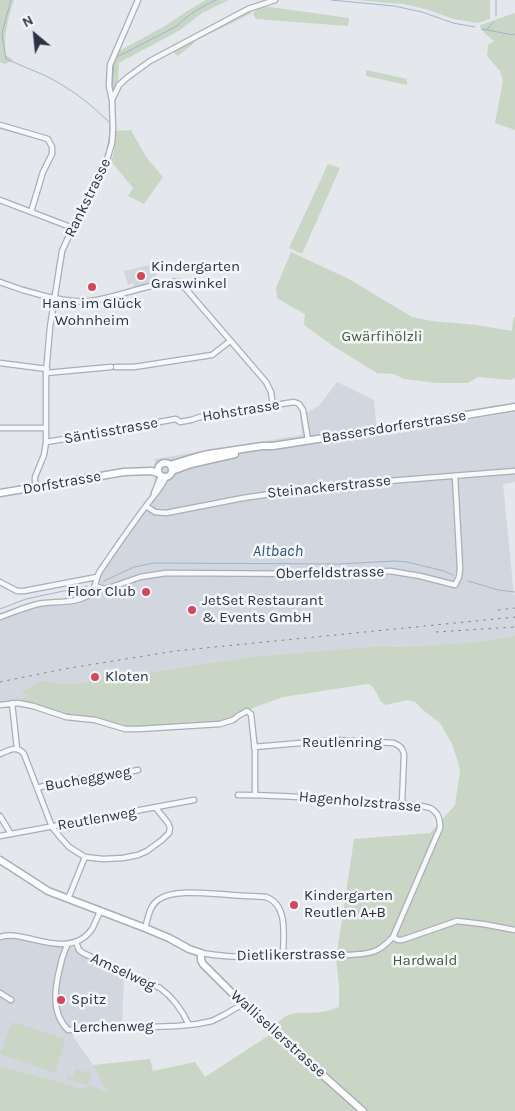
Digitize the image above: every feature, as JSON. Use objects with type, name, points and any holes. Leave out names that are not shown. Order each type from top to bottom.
[{"type":"main road","name":"Bassersdorferstrasse","points":[[171,468],[262,450],[273,446],[515,407]]},
{"type":"main road","points":[[165,463],[171,468],[170,475],[162,476],[158,468],[161,464],[165,463]]},
{"type":"main road","name":"Dorfstrasse","points":[[0,493],[161,464]]},
{"type":"main road","name":"Dorfstrasse","points":[[124,472],[151,471],[162,476]]},
{"type":"main road","name":"Dietlikerstrasse","points":[[0,860],[48,891],[145,928],[201,953]]},
{"type":"main road","name":"Wallisellerstrasse","points":[[201,953],[203,964],[243,1004],[363,1111]]},
{"type":"street","name":"Rankstrasse","points":[[35,487],[35,477],[44,455],[46,442],[46,371],[50,327],[62,251],[83,205],[103,173],[112,144],[112,100],[109,86],[110,65],[138,0]]},
{"type":"street","points":[[112,100],[120,85],[150,61],[248,9],[275,0]]},
{"type":"street","points":[[0,126],[48,139],[52,147],[52,154],[43,172],[31,212]]},
{"type":"street","points":[[0,200],[73,228]]},
{"type":"street","points":[[0,282],[28,292],[54,298],[88,302],[156,284],[177,282],[182,284],[267,384],[271,392],[272,406]]},
{"type":"street","points":[[0,363],[46,371],[134,367],[212,355],[230,340]]},
{"type":"street","name":"Hohstrasse","points":[[176,419],[180,422],[200,416],[294,402],[301,406],[303,411],[308,440]]},
{"type":"street","name":"Säntisstrasse","points":[[46,442],[100,434],[176,419]]},
{"type":"street","points":[[0,428],[46,428]]},
{"type":"street","name":"Steinackerstrasse","points":[[146,506],[155,512],[166,513],[241,498],[325,486],[515,471]]},
{"type":"street","points":[[0,617],[40,604],[81,598],[90,594],[100,571],[154,495],[162,476]]},
{"type":"street","name":"Oberfeldstrasse","points":[[95,586],[104,589],[140,577],[166,573],[328,574],[390,572],[420,576],[456,585],[460,568],[455,476]]},
{"type":"street","points":[[0,582],[17,591],[24,592],[96,578]]},
{"type":"street","points":[[0,705],[18,703],[66,717],[95,720],[125,729],[220,724],[233,720],[247,711],[251,714],[255,795]]},
{"type":"street","points":[[12,704],[17,748]]},
{"type":"street","name":"Reutlenring","points":[[254,747],[336,740],[394,743],[400,745],[404,755],[402,804]]},
{"type":"street","points":[[0,754],[10,749],[20,749],[24,754],[52,827],[69,847],[85,857],[103,859],[123,858],[138,855],[154,846],[167,836],[170,828],[156,808]]},
{"type":"street","name":"Bucheggweg","points":[[37,788],[138,770]]},
{"type":"street","name":"Hagenholzstrasse","points":[[238,795],[402,804],[427,807],[436,812],[440,828],[393,937]]},
{"type":"street","name":"Reutlenweg","points":[[0,836],[194,800]]},
{"type":"street","points":[[0,816],[11,834]]},
{"type":"street","points":[[68,899],[85,857]]},
{"type":"street","points":[[145,928],[152,906],[158,899],[166,896],[194,893],[266,897],[278,905],[282,913],[283,957]]},
{"type":"street","points":[[0,938],[16,936],[67,945],[76,942],[89,933],[100,912]]},
{"type":"street","points":[[393,937],[402,940],[457,921],[515,930]]},
{"type":"street","name":"Dietlikerstrasse","points":[[201,953],[231,957],[283,957],[368,953],[376,951],[393,937]]},
{"type":"street","name":"Amselweg","points":[[76,942],[83,953],[160,988],[176,1003],[190,1025]]},
{"type":"street","name":"Lerchenweg","points":[[67,945],[61,963],[55,1004],[61,1023],[68,1030],[205,1023],[225,1015],[243,1004]]},
{"type":"street","points":[[0,993],[11,1000]]},
{"type":"shaded area","name":"Kindergarten Graswinkel","points":[[149,265],[150,271],[155,271],[157,281],[134,287],[133,283],[128,285],[124,271]]},
{"type":"shaded area","points":[[337,382],[374,400],[377,435],[515,412],[515,482],[503,484],[515,596],[515,636],[474,642],[404,647],[379,646],[249,657],[74,684],[54,683],[44,680],[22,692],[27,696],[20,699],[18,703],[0,705],[0,617],[28,607],[69,600],[90,594],[97,577],[154,495],[155,459],[302,435],[300,416],[319,406]]},
{"type":"shaded area","name":"Spitz","points":[[8,936],[67,945],[124,972],[122,1028],[76,1029],[73,1036],[109,1093],[85,1089],[0,1066],[0,937]]},
{"type":"green space","points":[[0,0],[14,0],[8,20],[5,41],[6,55],[13,60],[5,64],[0,62]]},
{"type":"green space","points":[[206,0],[229,0],[202,13],[180,30],[119,63],[118,83],[112,94],[112,73],[117,52],[165,26]]},
{"type":"green space","points":[[355,0],[490,0],[490,19],[478,23],[453,19],[429,10],[403,4]]},
{"type":"green space","points":[[263,6],[349,18],[348,26],[256,19],[253,14],[256,8]]},
{"type":"green space","points":[[249,10],[252,13],[195,41],[178,56],[171,51]]},
{"type":"green space","points":[[515,13],[515,130],[495,123],[503,81],[500,71],[487,56],[488,45],[494,41],[483,32],[480,25]]},
{"type":"green space","points":[[366,70],[407,79],[407,85],[366,76]]},
{"type":"green space","points":[[131,130],[146,157],[163,177],[144,204],[128,196],[133,188],[111,161],[114,152],[115,131]]},
{"type":"green space","points":[[328,164],[340,168],[302,254],[289,248]]},
{"type":"green space","name":"Gwärfihölzli","points":[[291,252],[349,279],[412,317],[512,331],[515,316],[515,377],[512,380],[478,377],[468,383],[436,383],[404,379],[394,374],[377,373],[333,346],[304,325],[305,314],[277,298],[276,288]]},
{"type":"green space","name":"Hardwald","points":[[515,636],[515,1111],[0,1111],[0,1066],[85,1089],[89,1085],[108,1093],[93,1065],[150,1059],[153,1071],[195,1062],[205,1077],[271,1034],[276,1025],[288,1015],[327,1011],[339,1007],[336,959],[354,839],[430,833],[455,805],[460,771],[452,744],[440,723],[415,702],[407,700],[386,705],[381,702],[371,685],[367,684],[283,697],[253,708],[220,724],[125,729],[95,720],[75,719],[18,703],[20,699],[27,696],[21,692],[44,680],[54,683],[74,684],[249,657],[379,646],[404,647],[474,642]]},
{"type":"green space","points":[[12,1022],[65,1039],[56,1073],[0,1054]]},
{"type":"green space","points":[[75,1069],[91,1073],[88,1085],[66,1079],[66,1076],[73,1078]]},
{"type":"waterway","points":[[11,0],[2,33],[6,59],[46,76],[72,91],[110,123]]},
{"type":"waterway","points":[[115,58],[177,26],[190,14],[216,0]]},
{"type":"waterway","points":[[331,0],[394,6],[422,12],[453,23],[475,27]]},
{"type":"waterway","points":[[496,0],[496,16]]},
{"type":"waterway","points":[[486,30],[494,22]]},
{"type":"waterway","points":[[482,29],[515,34]]},
{"type":"waterway","points":[[112,87],[114,61]]},
{"type":"waterway","points":[[73,219],[98,175],[105,156],[110,127],[110,105]]},
{"type":"waterway","points":[[58,292],[65,251]]},
{"type":"waterway","name":"Altbach","points":[[104,581],[134,567],[154,563],[338,564],[394,561],[407,562],[453,575]]},
{"type":"waterway","name":"Altbach","points":[[468,581],[498,590],[515,592]]},
{"type":"waterway","name":"Altbach","points":[[0,609],[26,599],[87,586]]},
{"type":"railway","points":[[498,610],[515,608]]},
{"type":"railway","points":[[0,682],[64,669],[175,651],[515,617]]},
{"type":"railway","points":[[436,632],[515,627]]},
{"type":"place","name":"Kindergarten Graswinkel","points":[[141,276]]},
{"type":"place","name":"Hans im Glück Wohnheim","points":[[92,287]]},
{"type":"place","name":"Floor Club","points":[[146,592]]},
{"type":"place","name":"JetSet Restaurant & Events GmbH","points":[[192,610]]},
{"type":"place","name":"Kloten","points":[[95,677]]},
{"type":"place","name":"Kindergarten Reutlen A+B","points":[[294,905]]},
{"type":"place","name":"Spitz","points":[[61,1000]]}]
